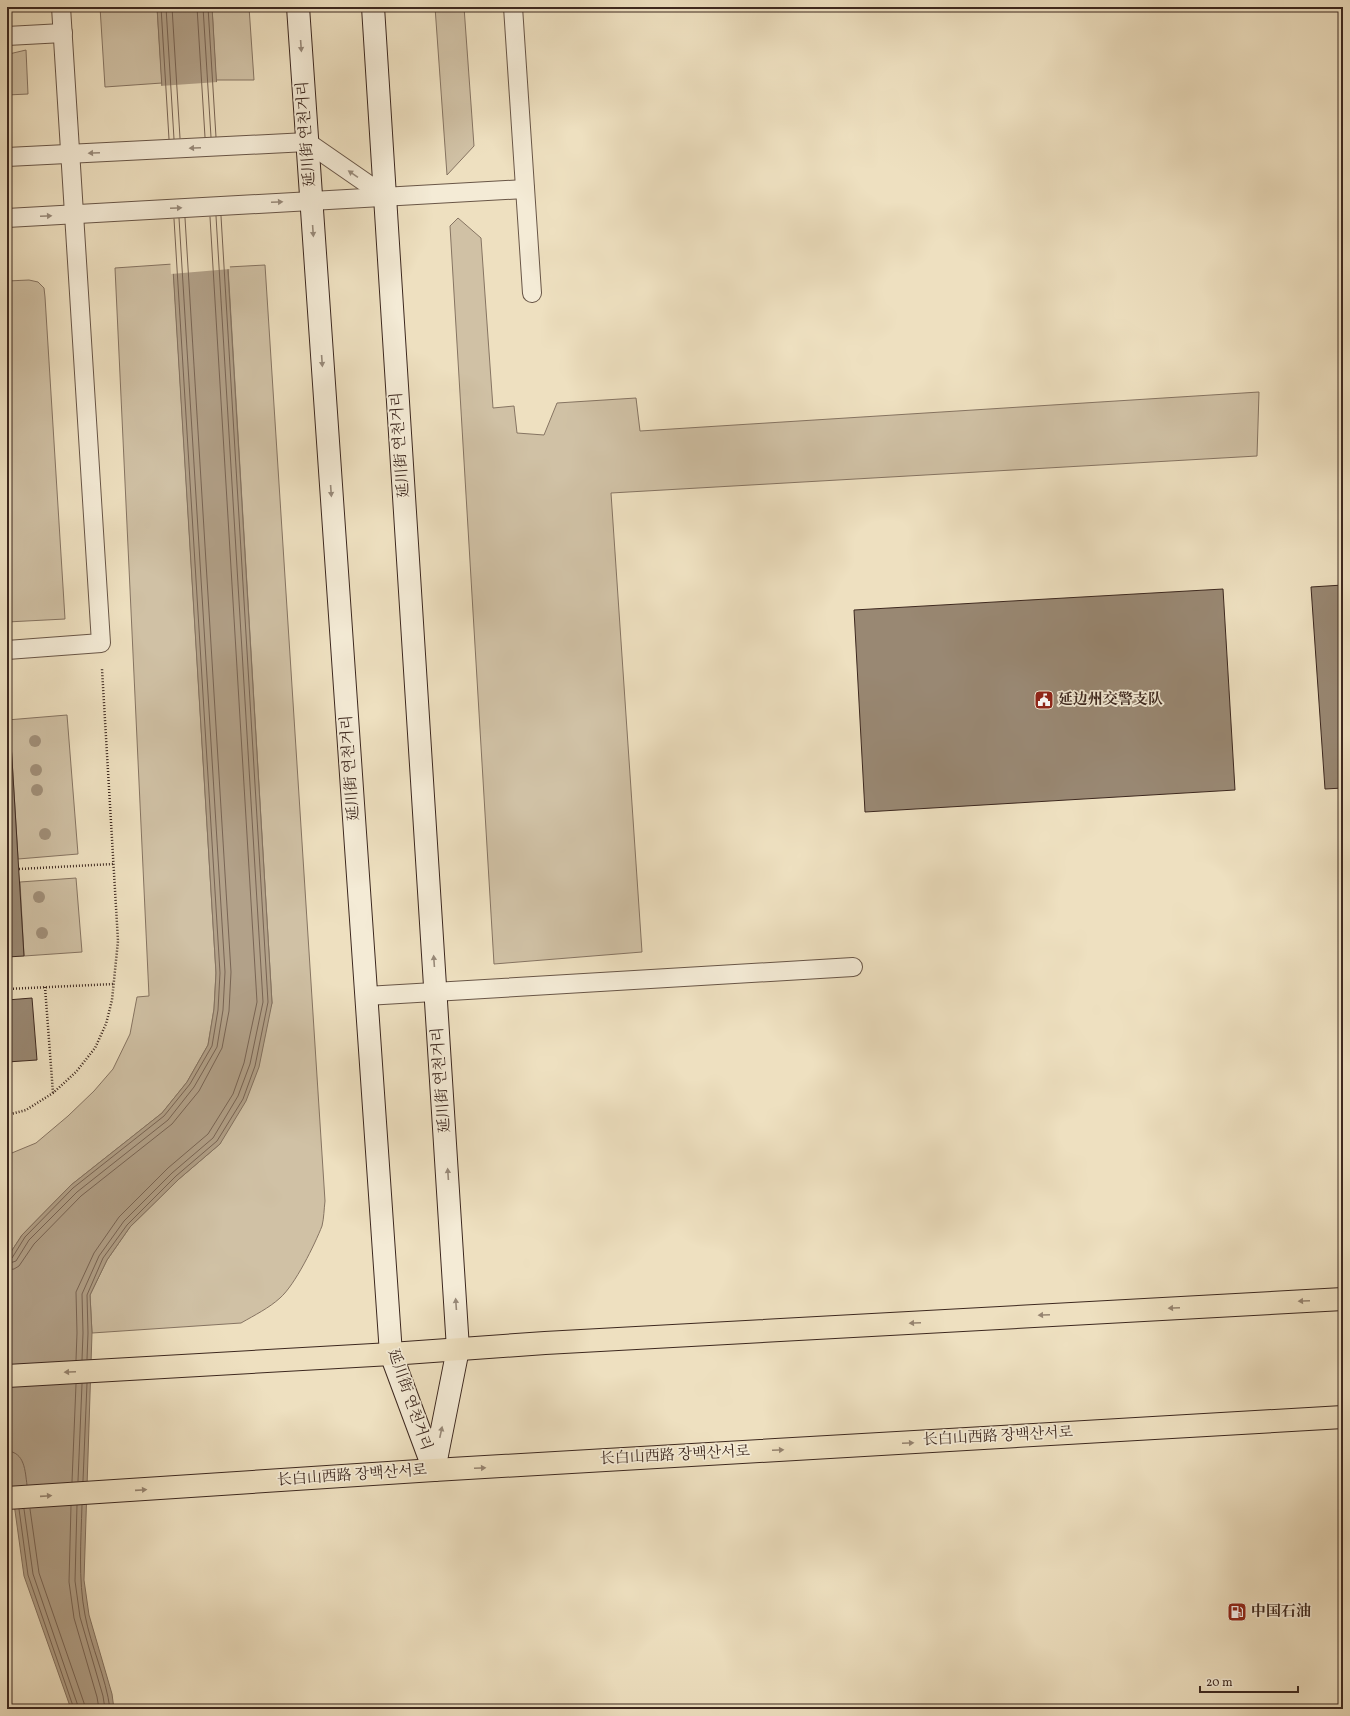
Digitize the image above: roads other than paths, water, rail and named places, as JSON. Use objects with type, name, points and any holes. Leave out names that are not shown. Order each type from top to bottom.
[{"type":"main road","name":"延川街 연천거리","points":[[298,7],[391,1354],[434,1470]]},
{"type":"main road","name":"延川街 연천거리","points":[[373,7],[458,1349],[434,1470]]},
{"type":"main road","points":[[7,1376],[1343,1299]]},
{"type":"main road","name":"长白山西路 장백산서로","points":[[7,1498],[434,1470],[1343,1417]]},
{"type":"lane","points":[[7,650],[101,643],[62,7]]},
{"type":"lane","points":[[513,7],[532,293]]},
{"type":"lane","points":[[7,36],[63,34]]},
{"type":"lane","points":[[7,157],[307,142],[385,196]]},
{"type":"lane","points":[[7,218],[525,189]]},
{"type":"lane","points":[[366,996],[853,967]]},
{"type":"water","points":[[157,7],[212,7],[272,1003],[259,1067],[246,1101],[220,1144],[179,1179],[130,1227],[107,1260],[90,1295],[92,1333],[84,1580],[89,1615],[112,1694],[114,1709],[71,1709],[24,1576],[7,1453],[7,1258],[22,1235],[71,1185],[162,1113],[187,1082],[208,1045],[214,1009],[216,973]]},
{"type":"place","name":"延边州交警支队","points":[[1044,700]]},
{"type":"place","name":"中国石油","points":[[1237,1612]]}]
